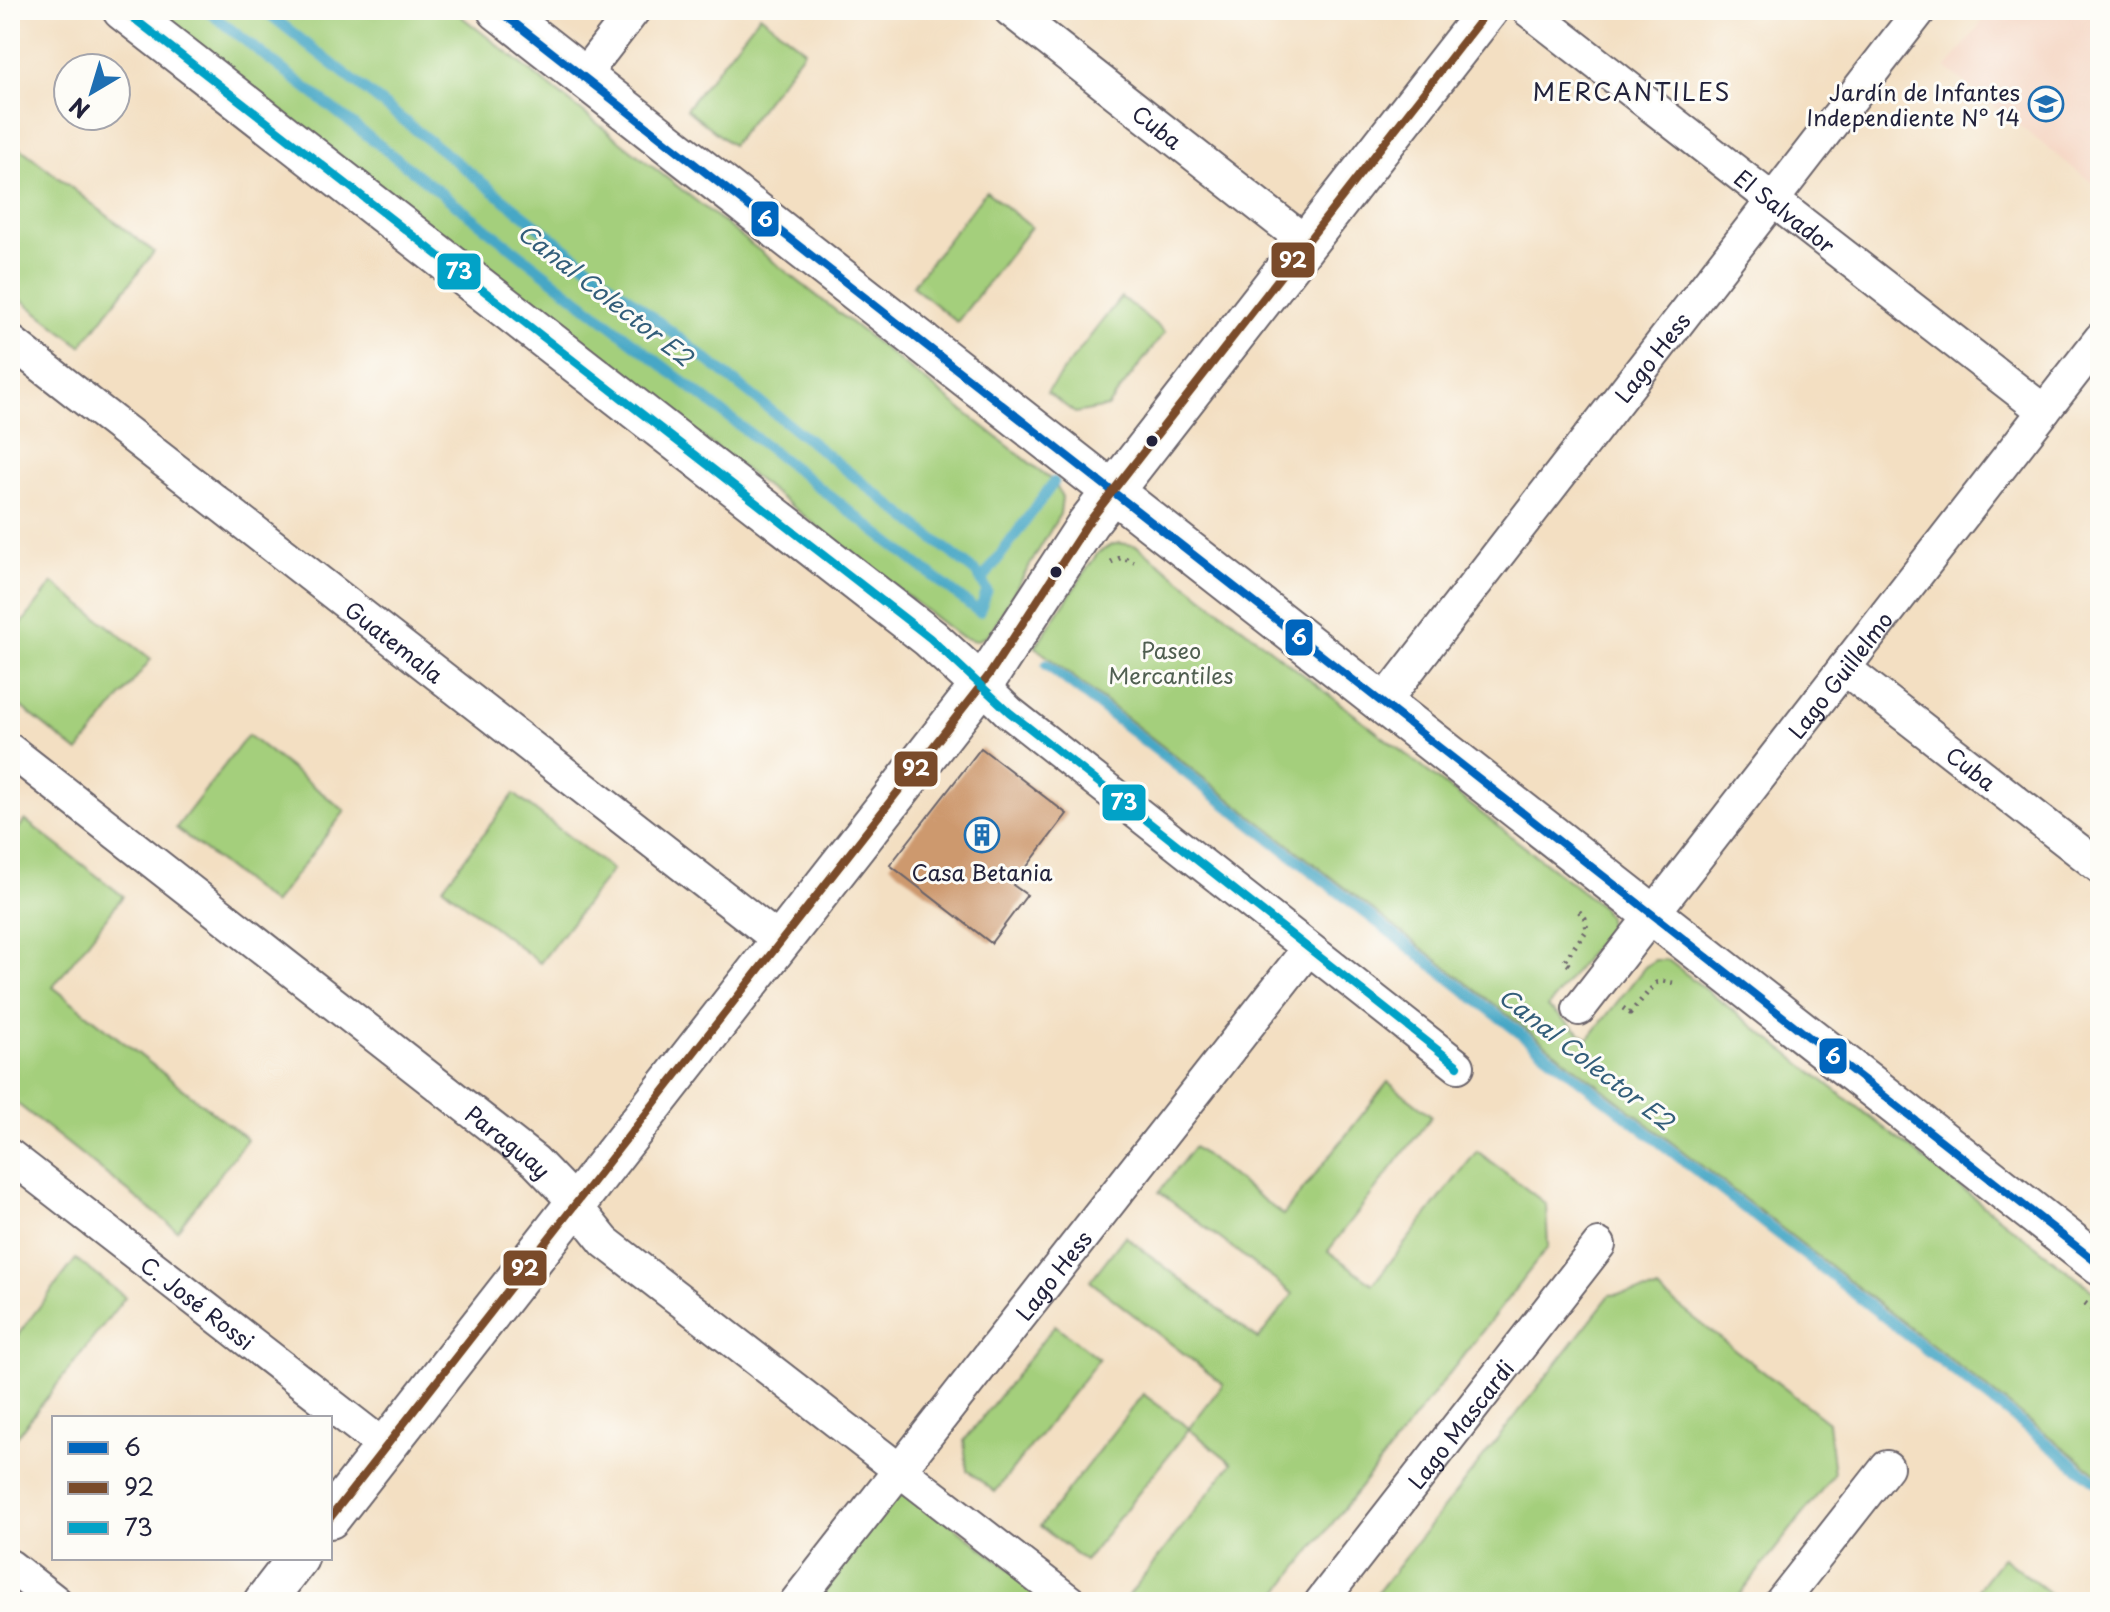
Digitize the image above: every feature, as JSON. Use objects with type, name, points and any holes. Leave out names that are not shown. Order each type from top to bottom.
[{"type":"street","points":[[123,10],[930,638],[1009,712],[1458,1066]]},
{"type":"street","points":[[498,10],[2100,1265]]},
{"type":"street","points":[[583,76],[634,10]]},
{"type":"street","name":"Cuba","points":[[1010,10],[1307,243]]},
{"type":"street","points":[[332,1515],[981,685],[1013,642],[1072,545],[1488,10]]},
{"type":"street","name":"El Salvador","points":[[1528,10],[2044,411]]},
{"type":"street","name":"Lago Hess","points":[[1383,703],[1920,10]]},
{"type":"street","name":"Lago Guillelmo","points":[[1579,1009],[2100,339]]},
{"type":"street","name":"Guatemala","points":[[10,341],[780,941]]},
{"type":"street","name":"Cuba","points":[[1844,668],[2100,867]]},
{"type":"street","name":"Paraguay","points":[[10,750],[535,1161],[605,1242],[1070,1602]]},
{"type":"street","name":"Lago Hess","points":[[796,1602],[1308,949]]},
{"type":"street","name":"C. José Rossi","points":[[10,1156],[385,1447]]},
{"type":"street","name":"Lago Mascardi","points":[[1321,1602],[1599,1245]]},
{"type":"street","points":[[1781,1602],[1887,1467]]},
{"type":"street","points":[[264,1602],[296,1560]]},
{"type":"street","points":[[10,1566],[56,1602]]},
{"type":"path","points":[[1106,567],[1122,557],[1144,570]]},
{"type":"path","points":[[1566,900],[1582,914],[1587,924],[1584,935],[1564,961],[1576,971]]},
{"type":"path","points":[[1617,1003],[1630,1013],[1656,983],[1667,981],[1677,987]]},
{"type":"path","points":[[2077,1297],[2100,1315]]},
{"type":"shaded area","name":"Jardín de Infantes Independiente N° 14","points":[[1991,10],[2100,10],[2100,189],[1946,68]]},
{"type":"green space","points":[[151,10],[453,10],[1054,482],[1062,497],[1060,514],[993,628],[985,637],[975,641],[959,636]]},
{"type":"green space","points":[[760,15],[805,50],[732,145],[686,109]]},
{"type":"green space","points":[[10,140],[154,252],[81,346],[10,291]]},
{"type":"green space","points":[[986,191],[1031,227],[957,322],[912,286]]},
{"type":"green space","points":[[1121,297],[1165,332],[1107,407],[1075,413],[1047,392]]},
{"type":"green space","name":"Paseo Mercantiles","points":[[1120,543],[1137,546],[1144,551],[1602,907],[1608,917],[1608,929],[1548,1007],[1588,1039],[1645,967],[1655,960],[1668,960],[2100,1296],[2100,1476],[1035,647],[1097,554]]},
{"type":"green space","points":[[53,583],[151,659],[78,752],[10,698],[10,639]]},
{"type":"green space","points":[[248,735],[345,811],[273,904],[176,828]]},
{"type":"green space","points":[[514,794],[612,870],[540,963],[443,887]]},
{"type":"green space","points":[[25,820],[123,896],[53,987],[247,1139],[177,1230],[10,1098],[10,840]]},
{"type":"green space","points":[[1388,1082],[1432,1116],[1328,1251],[1373,1284],[1477,1151],[1546,1204],[1548,1247],[1271,1602],[1138,1602],[1129,1595],[1232,1463],[1189,1429],[1085,1561],[1040,1526],[1143,1394],[1189,1428],[1223,1384],[1090,1281],[1125,1236],[1258,1339],[1293,1294],[1159,1192],[1194,1147],[1283,1215]]},
{"type":"green space","points":[[76,1259],[125,1297],[10,1445],[10,1345]]},
{"type":"green space","points":[[1658,1290],[1828,1422],[1834,1474],[1734,1602],[1370,1602],[1610,1295]]},
{"type":"green space","points":[[1055,1325],[1099,1359],[995,1492],[967,1470],[964,1441]]},
{"type":"green space","points":[[902,1486],[1052,1602],[812,1602]]},
{"type":"green space","points":[[2003,1557],[2061,1602],[1968,1602]]},
{"type":"building","name":"Casa Betania","points":[[981,748],[1067,814],[1013,885],[1027,895],[991,943],[890,865]]},
{"type":"waterway","name":"Canal Colector E2","points":[[206,10],[979,612],[987,591],[978,574],[264,10]]},
{"type":"waterway","points":[[983,579],[1054,482]]},
{"type":"waterway","name":"Canal Colector E2","points":[[1047,665],[2100,1485]]},
{"type":"transit line","name":"73","points":[[123,10],[930,638],[1009,712],[1458,1066]]},
{"type":"transit line","name":"6","points":[[498,10],[2100,1265]]},
{"type":"transit line","name":"92","points":[[332,1515],[989,675],[1088,523],[1488,10]]},
{"type":"place","name":"Jardín de Infantes Independiente N° 14","points":[[2046,104]]},
{"type":"place","name":"Casa Betania","points":[[982,835]]},
{"type":"district","name":"MERCANTILES","points":[[1632,91]]}]
